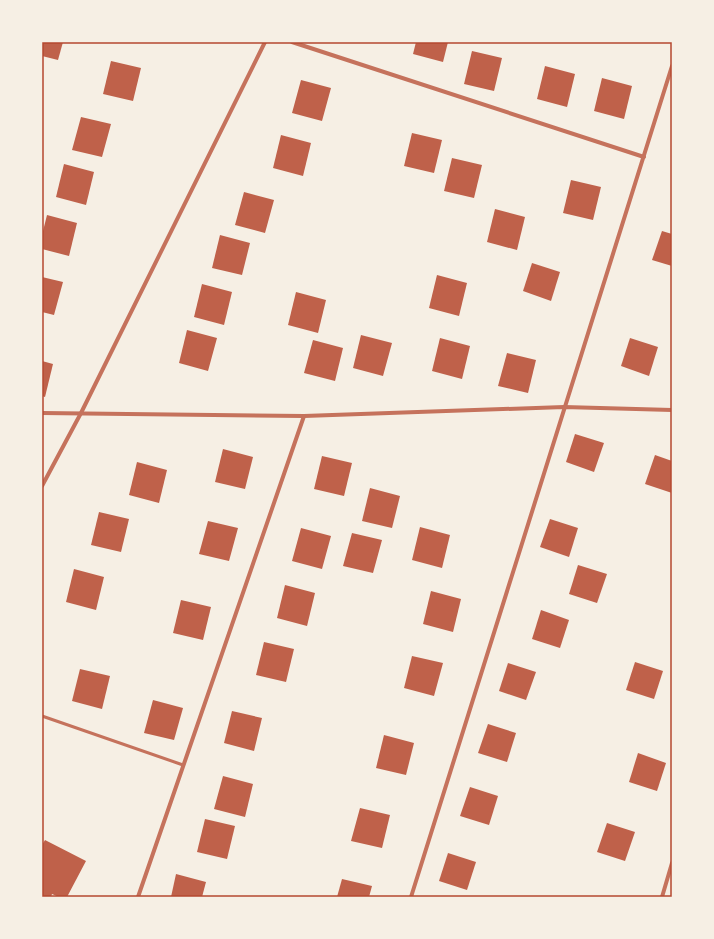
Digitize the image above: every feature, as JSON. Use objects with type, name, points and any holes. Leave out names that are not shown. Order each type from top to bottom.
[{"type":"street","points":[[42,486],[81,413],[265,42]]},
{"type":"street","points":[[292,42],[644,157]]},
{"type":"street","points":[[411,897],[672,66]]},
{"type":"street","points":[[42,413],[304,416],[564,407],[672,410]]},
{"type":"street","points":[[138,897],[304,416]]},
{"type":"street","points":[[662,897],[672,863]]},
{"type":"lane","points":[[42,716],[183,765]]},
{"type":"building","points":[[42,42],[63,42],[58,60],[42,56]]},
{"type":"building","points":[[416,42],[448,42],[443,62],[413,54]]},
{"type":"building","points":[[472,51],[502,58],[494,91],[464,84]]},
{"type":"building","points":[[111,61],[141,68],[133,101],[103,94]]},
{"type":"building","points":[[545,66],[575,74],[567,107],[537,99]]},
{"type":"building","points":[[602,78],[632,86],[624,119],[594,111]]},
{"type":"building","points":[[301,80],[331,88],[322,121],[292,113]]},
{"type":"building","points":[[81,117],[111,124],[102,157],[72,150]]},
{"type":"building","points":[[412,133],[442,140],[434,173],[404,166]]},
{"type":"building","points":[[281,135],[311,143],[303,176],[273,168]]},
{"type":"building","points":[[452,158],[482,165],[474,198],[444,191]]},
{"type":"building","points":[[64,164],[94,172],[86,205],[56,197]]},
{"type":"building","points":[[571,180],[601,187],[593,220],[563,213]]},
{"type":"building","points":[[244,192],[274,200],[265,233],[235,225]]},
{"type":"building","points":[[495,209],[525,217],[517,250],[487,242]]},
{"type":"building","points":[[47,215],[77,223],[69,256],[42,249],[42,235]]},
{"type":"building","points":[[662,231],[672,234],[672,266],[652,260]]},
{"type":"building","points":[[220,235],[250,243],[242,275],[212,268]]},
{"type":"building","points":[[532,263],[560,272],[551,301],[523,291]]},
{"type":"building","points":[[437,275],[467,283],[459,316],[429,308]]},
{"type":"building","points":[[42,277],[63,282],[54,315],[42,312]]},
{"type":"building","points":[[202,284],[232,292],[224,325],[194,317]]},
{"type":"building","points":[[296,292],[326,300],[318,333],[288,325]]},
{"type":"building","points":[[187,330],[217,338],[208,371],[179,363]]},
{"type":"building","points":[[361,335],[392,343],[383,376],[353,368]]},
{"type":"building","points":[[440,338],[470,346],[462,379],[432,371]]},
{"type":"building","points":[[630,338],[658,347],[649,376],[621,366]]},
{"type":"building","points":[[313,340],[343,348],[335,381],[304,373]]},
{"type":"building","points":[[507,353],[536,360],[528,393],[498,386]]},
{"type":"building","points":[[42,361],[53,364],[45,397],[42,396]]},
{"type":"building","points":[[575,434],[604,443],[594,472],[566,462]]},
{"type":"building","points":[[223,449],[253,457],[245,489],[215,482]]},
{"type":"building","points":[[655,455],[672,461],[672,493],[645,484]]},
{"type":"building","points":[[322,456],[352,463],[344,496],[314,489]]},
{"type":"building","points":[[137,462],[167,470],[159,503],[129,495]]},
{"type":"building","points":[[370,488],[400,496],[392,528],[362,521]]},
{"type":"building","points":[[99,512],[129,519],[121,552],[91,545]]},
{"type":"building","points":[[550,519],[578,528],[569,557],[540,547]]},
{"type":"building","points":[[208,521],[238,528],[229,561],[199,554]]},
{"type":"building","points":[[420,527],[450,535],[442,568],[412,560]]},
{"type":"building","points":[[301,528],[331,536],[322,569],[292,561]]},
{"type":"building","points":[[352,533],[382,540],[373,573],[343,566]]},
{"type":"building","points":[[578,565],[607,574],[597,603],[569,594]]},
{"type":"building","points":[[74,569],[104,577],[96,610],[66,602]]},
{"type":"building","points":[[285,585],[315,593],[307,626],[277,618]]},
{"type":"building","points":[[431,591],[461,599],[453,632],[423,624]]},
{"type":"building","points":[[181,600],[211,607],[203,640],[173,633]]},
{"type":"building","points":[[541,610],[569,620],[560,648],[532,639]]},
{"type":"building","points":[[264,642],[294,649],[286,682],[256,675]]},
{"type":"building","points":[[412,656],[443,663],[434,696],[404,688]]},
{"type":"building","points":[[635,662],[663,671],[654,699],[626,690]]},
{"type":"building","points":[[508,663],[536,672],[526,700],[499,691]]},
{"type":"building","points":[[80,669],[110,676],[102,709],[72,701]]},
{"type":"building","points":[[153,700],[183,708],[174,740],[144,733]]},
{"type":"building","points":[[232,711],[262,718],[254,751],[224,743]]},
{"type":"building","points":[[488,724],[516,733],[507,762],[478,753]]},
{"type":"building","points":[[384,735],[414,743],[406,775],[376,768]]},
{"type":"building","points":[[638,753],[666,763],[657,791],[629,782]]},
{"type":"building","points":[[223,776],[253,784],[245,817],[214,809]]},
{"type":"building","points":[[470,787],[498,796],[489,825],[460,816]]},
{"type":"building","points":[[360,808],[390,815],[382,848],[351,841]]},
{"type":"building","points":[[205,819],[235,826],[227,859],[197,852]]},
{"type":"building","points":[[607,823],[635,832],[625,861],[597,852]]},
{"type":"building","points":[[45,840],[86,861],[67,897],[59,897],[52,894],[51,897],[42,897],[42,845]]},
{"type":"building","points":[[448,853],[476,862],[467,890],[439,881]]},
{"type":"building","points":[[176,874],[206,882],[202,897],[171,897]]},
{"type":"building","points":[[342,879],[372,886],[369,897],[337,897]]}]
